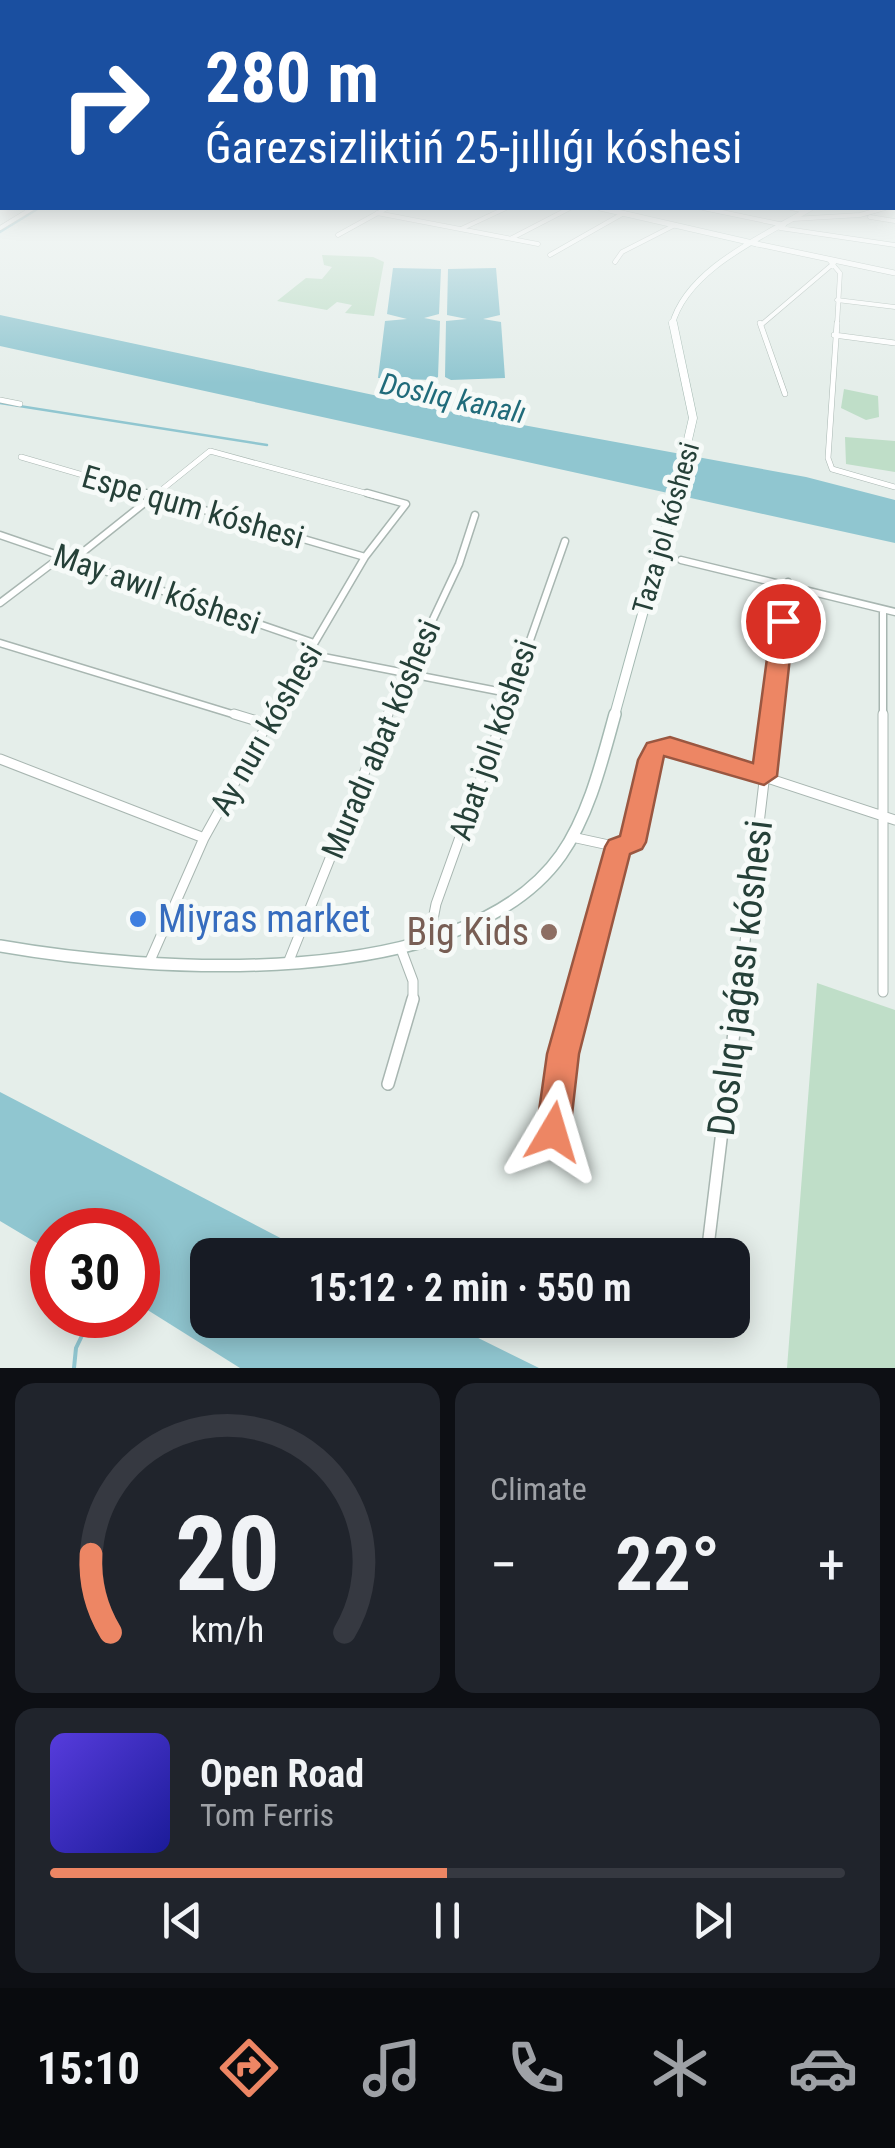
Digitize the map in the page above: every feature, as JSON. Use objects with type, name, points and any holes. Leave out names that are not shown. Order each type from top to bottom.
[{"type":"main road","name":"Taza jol kóshesi","points":[[0,946],[147,966],[288,962],[401,949],[505,907],[558,861],[608,738],[687,452],[694,405],[672,326],[676,306],[692,287],[738,256]]},
{"type":"street","points":[[615,262],[619,256]]},
{"type":"street","points":[[805,256],[895,273]]},
{"type":"street","points":[[831,262],[840,273],[828,458],[832,470],[895,486]]},
{"type":"street","points":[[784,394],[760,322],[831,262]]},
{"type":"street","points":[[837,300],[895,307]]},
{"type":"street","points":[[834,335],[895,343]]},
{"type":"street","points":[[0,400],[20,404]]},
{"type":"street","name":"Ay nurı kóshesi","points":[[147,966],[204,838],[267,724],[365,557],[406,504],[210,452],[151,494]]},
{"type":"street","name":"Espe qum kóshesi","points":[[21,457],[365,557]]},
{"type":"street","points":[[72,560],[151,494]]},
{"type":"street","name":"Muradı abat kóshesi","points":[[288,962],[405,672],[459,564],[475,515]]},
{"type":"street","name":"May awıl kóshesi","points":[[0,535],[314,643]]},
{"type":"street","name":"Abat jolı kóshesi","points":[[429,940],[436,904],[565,541]]},
{"type":"street","points":[[0,603],[62,556]]},
{"type":"street","points":[[682,560],[788,582],[895,612]]},
{"type":"street","name":"Doslıq jaǵası kóshesi","points":[[710,1238],[788,582]]},
{"type":"street","points":[[883,610],[883,992]]},
{"type":"street","points":[[0,643],[267,724]]},
{"type":"street","points":[[308,654],[508,693]]},
{"type":"street","points":[[571,836],[618,847],[632,842],[650,760],[656,750],[670,746],[895,820]]},
{"type":"street","points":[[0,759],[204,838]]},
{"type":"street","points":[[553,1132],[563,1054],[618,847]]},
{"type":"street","points":[[388,1084],[414,1001],[412,964],[401,949]]},
{"type":"green space","points":[[322,256],[373,257],[384,262],[374,316],[345,313],[352,305],[337,302],[327,310],[277,301],[306,278],[322,279],[332,267],[324,265]]},
{"type":"green space","points":[[844,389],[878,396],[879,417],[866,420],[841,408]]},
{"type":"green space","points":[[845,437],[895,441],[895,472],[846,464]]},
{"type":"green space","points":[[817,983],[895,1010],[895,1368],[787,1368]]},
{"type":"water","points":[[393,268],[441,269],[439,314],[424,318],[440,321],[438,377],[432,380],[378,378],[385,321],[407,319],[387,314]]},
{"type":"water","points":[[496,268],[500,315],[483,319],[501,322],[505,378],[451,380],[445,377],[446,321],[467,319],[447,315],[448,269]]},
{"type":"water","points":[[0,315],[453,412],[806,477],[895,500],[895,543],[0,346]]},
{"type":"water","points":[[0,1092],[280,1238],[190,1238],[190,1337],[160,1318],[160,1208],[30,1208],[30,1239],[0,1221]]},
{"type":"water","points":[[192,1338],[478,1338],[539,1368],[240,1368]]},
{"type":"waterway","points":[[0,403],[267,445]]},
{"type":"waterway","points":[[74,1368],[81,1338]]},
{"type":"place","name":"Miyras market","points":[[138,919]]},
{"type":"place","name":"Big Kids","points":[[549,932]]},
{"type":"route","points":[[553,1132],[563,1054],[618,847],[632,842],[650,760],[656,750],[670,746],[764,776],[783,621]]},
{"type":"water label","name":"Doslıq kanalı","points":[[453,398]]}]
